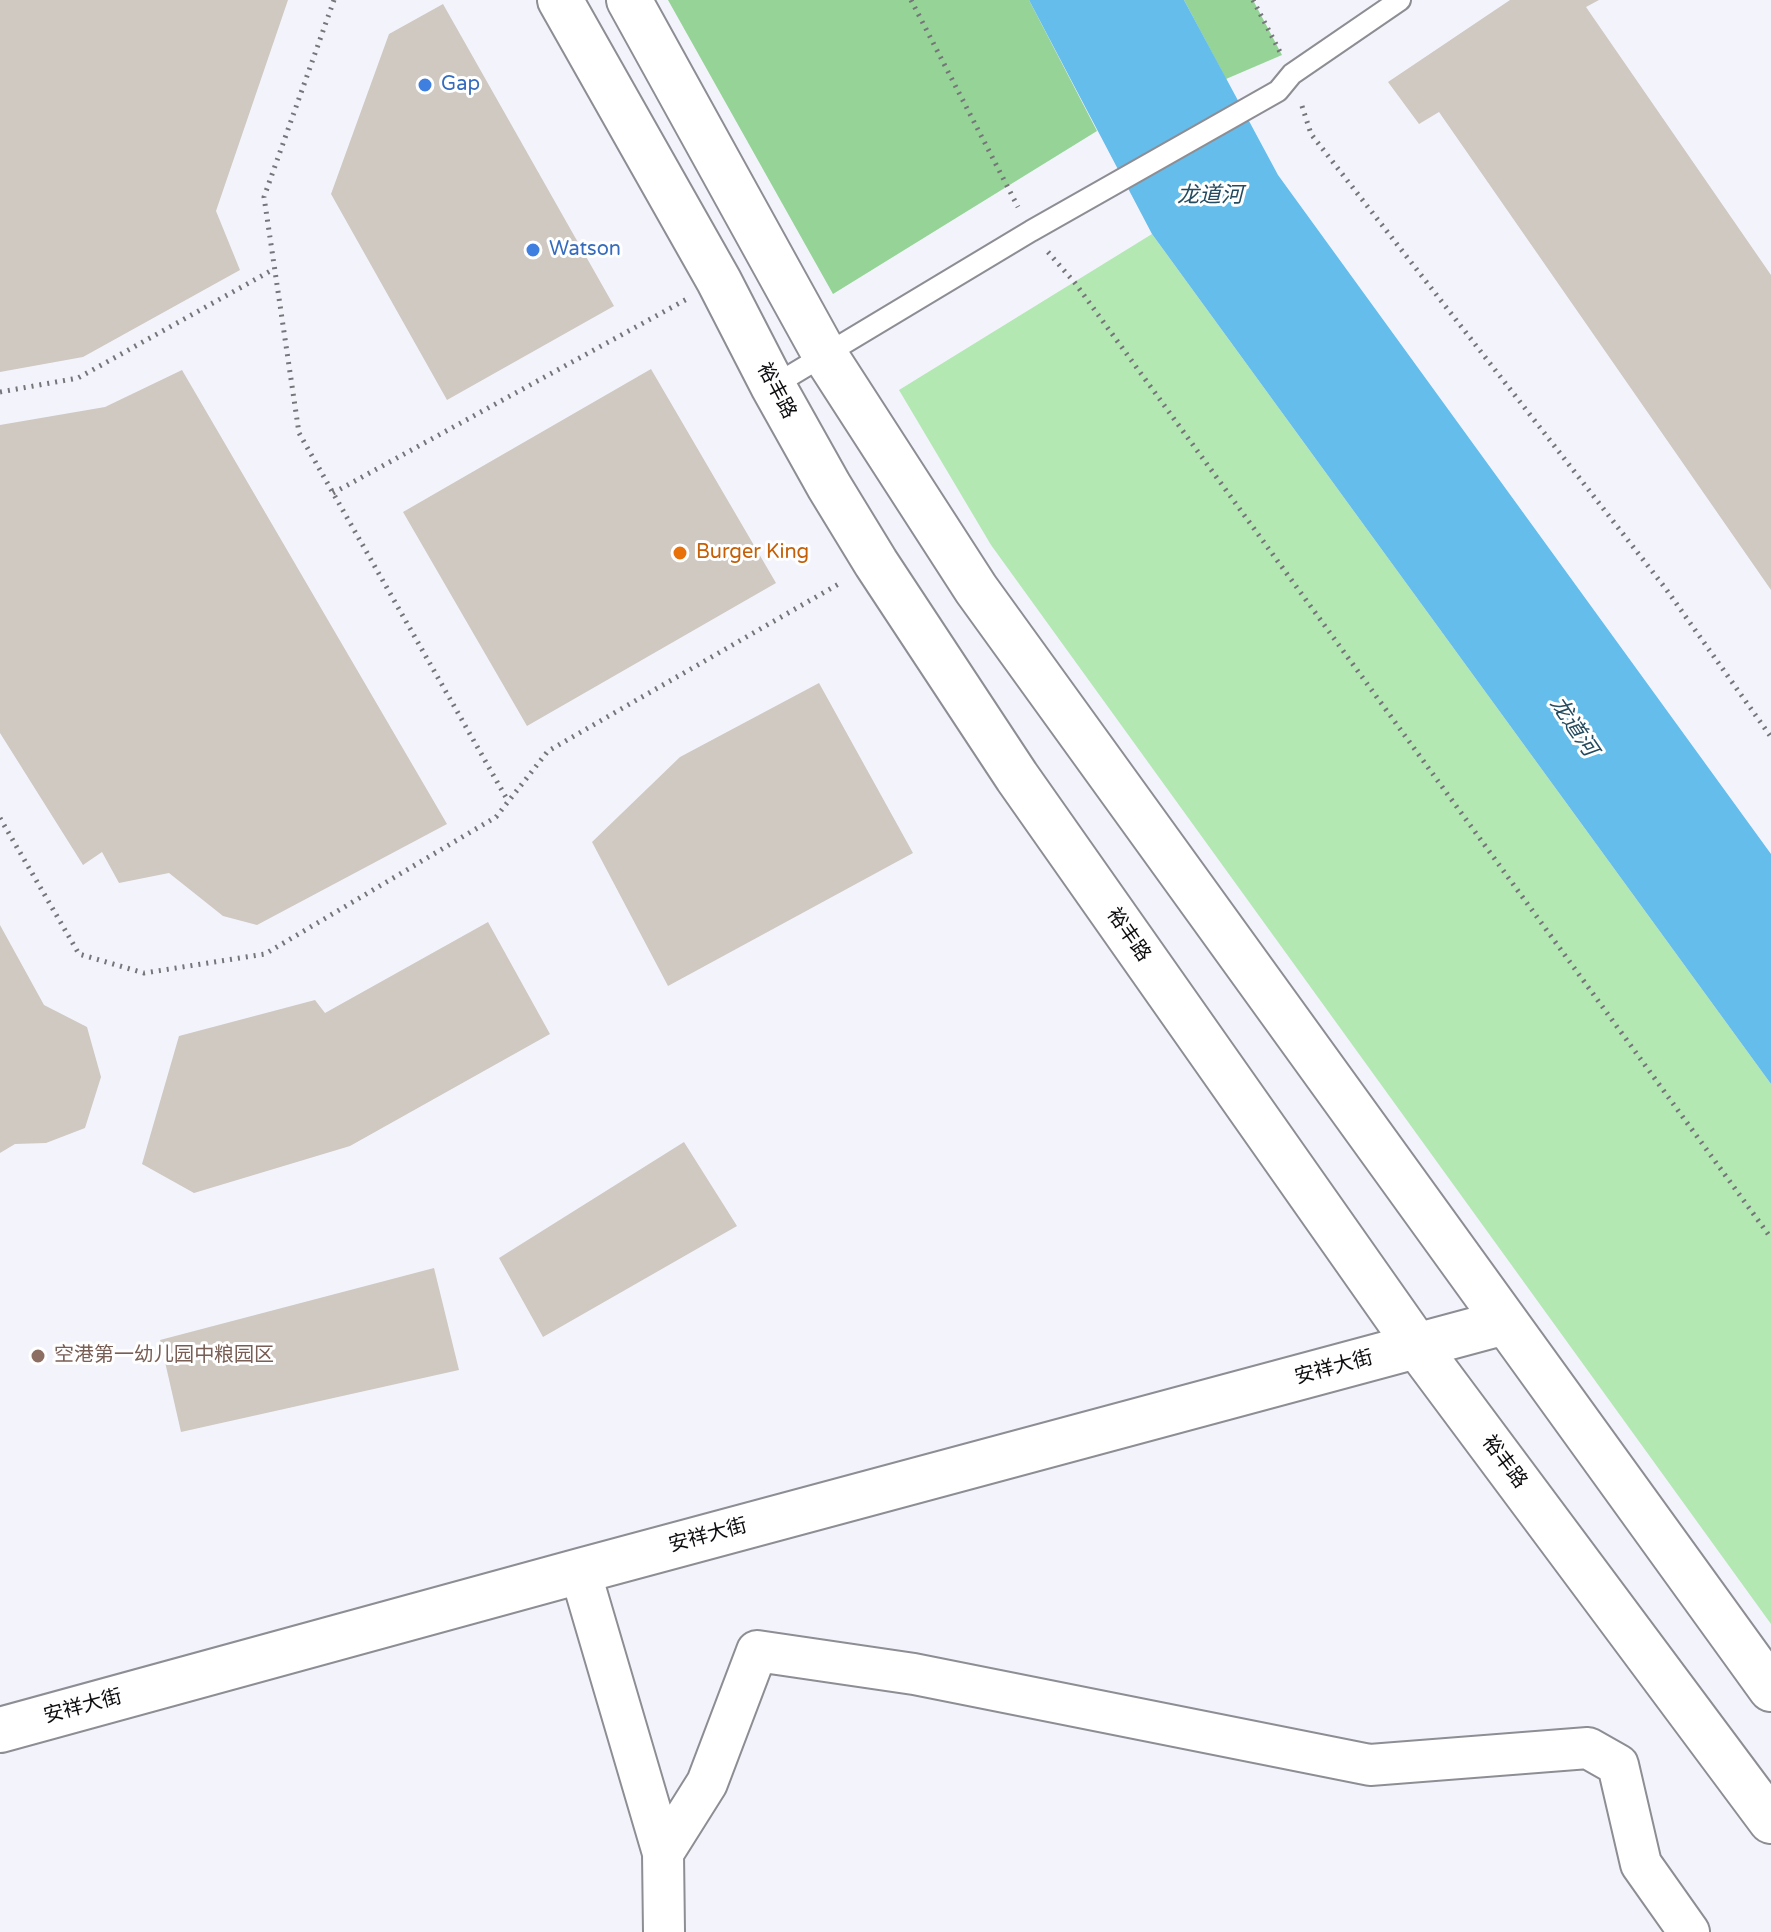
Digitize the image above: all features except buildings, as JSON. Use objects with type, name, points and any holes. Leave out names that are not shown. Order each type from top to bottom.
[{"type":"street","name":"裕丰路","points":[[560,0],[719,281],[773,386],[876,563],[1017,777],[1417,1346],[1771,1821]]},
{"type":"street","points":[[629,0],[825,355],[976,589],[1771,1689]]},
{"type":"street","name":"安祥大街","points":[[0,1730],[1505,1322]]},
{"type":"street","points":[[580,1571],[663,1853],[664,1932]]},
{"type":"street","points":[[663,1853],[707,1783],[757,1651],[914,1674],[1370,1765],[1588,1748],[1618,1765],[1641,1864],[1689,1932]]},
{"type":"lane","points":[[773,386],[1031,231],[1278,91],[1292,74],[1400,0]]},
{"type":"path","points":[[334,0],[264,197],[299,433],[508,802]]},
{"type":"path","points":[[911,0],[1031,231],[1075,283],[1771,1238]]},
{"type":"path","points":[[1253,0],[1292,74],[1311,134],[1666,589],[1771,737]]},
{"type":"path","points":[[0,392],[78,378],[274,269]]},
{"type":"path","points":[[333,493],[719,281]]},
{"type":"path","points":[[0,818],[79,954],[144,973],[265,954],[496,817],[548,751],[876,563]]},
{"type":"green space","points":[[668,0],[1029,0],[1097,131],[833,294]]},
{"type":"green space","points":[[1184,0],[1253,0],[1282,55],[1226,79]]},
{"type":"green space","points":[[1152,234],[1771,1084],[1771,1624],[991,545],[899,390]]},
{"type":"water","name":"龙道河","points":[[1029,0],[1184,0],[1278,175],[1771,854],[1771,1084],[1152,234]]},
{"type":"place","name":"Gap","points":[[425,85]]},
{"type":"place","name":"Watson","points":[[533,250]]},
{"type":"place","name":"Burger King","points":[[680,553]]},
{"type":"place","name":"空港第一幼儿园中粮园区","points":[[38,1356]]}]
